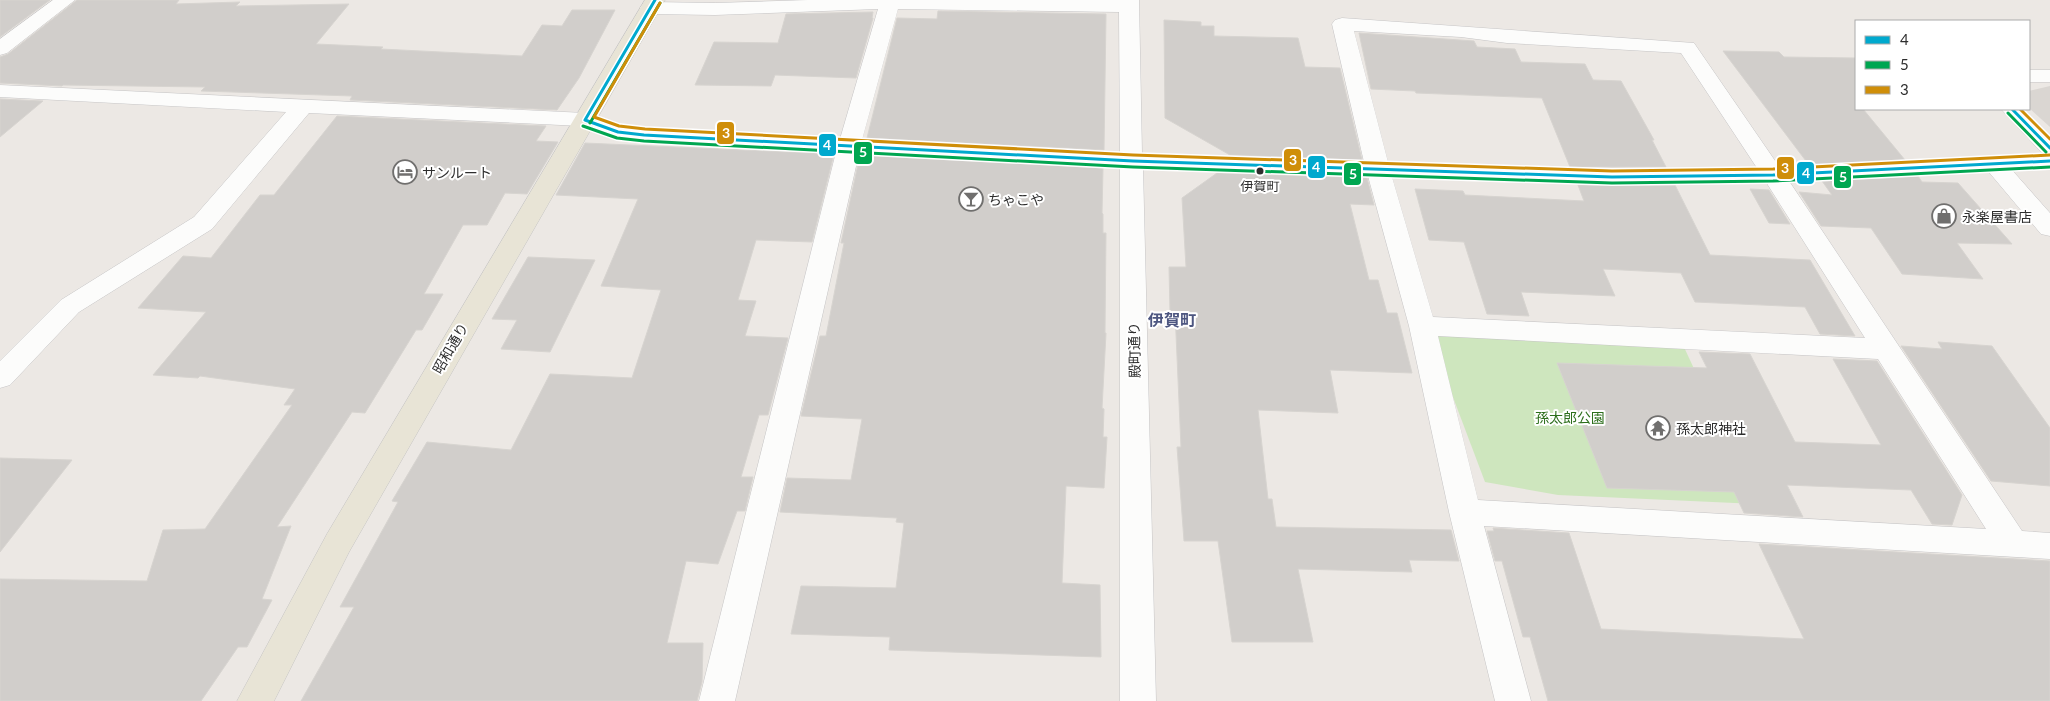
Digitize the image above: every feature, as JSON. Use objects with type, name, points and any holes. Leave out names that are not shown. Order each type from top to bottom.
[{"type":"main road","name":"昭和通り","points":[[254,701],[338,543],[652,4]]},
{"type":"street","points":[[0,49],[65,0]]},
{"type":"street","points":[[652,4],[715,8],[890,3],[1129,3]]},
{"type":"street","points":[[717,701],[850,146],[890,3]]},
{"type":"street","name":"殿町通り","points":[[1129,3],[1138,701]]},
{"type":"street","points":[[1514,701],[1465,512],[1422,326],[1378,170],[1342,24],[1462,31],[1507,37],[1687,47],[1773,175],[2013,544]]},
{"type":"street","points":[[2030,76],[2050,76]]},
{"type":"street","points":[[0,91],[585,120],[618,132],[644,135],[1132,160],[1378,170],[1612,177],[1773,175],[2050,161]]},
{"type":"street","points":[[0,378],[70,306],[203,223],[304,105]]},
{"type":"street","points":[[2013,110],[2050,148]]},
{"type":"street","points":[[1994,164],[2050,228]]},
{"type":"street","points":[[1422,326],[1885,349]]},
{"type":"street","points":[[1465,512],[2050,546]]},
{"type":"green space","name":"孫太郎公園","points":[[1428,331],[1683,345],[1757,504],[1558,495],[1485,482]]},
{"type":"shaded area","points":[[2050,86],[2050,127],[2030,109],[2030,91]]},
{"type":"building","points":[[0,0],[50,0],[0,37]]},
{"type":"building","points":[[77,0],[179,0],[176,4],[240,2],[236,6],[349,4],[316,44],[522,56],[542,25],[562,26],[572,10],[615,10],[579,78],[557,110],[350,100],[352,96],[201,91],[205,87],[62,86],[0,83],[0,57],[8,54]]},
{"type":"building","points":[[938,11],[1106,14],[1104,150],[867,138],[897,18],[937,19]]},
{"type":"building","points":[[873,12],[856,78],[775,75],[771,86],[695,85],[714,42],[778,43],[786,14]]},
{"type":"building","points":[[1164,20],[1201,22],[1201,26],[1214,26],[1214,36],[1298,38],[1305,67],[1340,68],[1362,160],[1230,155],[1165,118]]},
{"type":"building","points":[[1359,33],[1474,41],[1477,47],[1515,49],[1521,62],[1585,64],[1593,80],[1621,81],[1654,140],[1652,140],[1666,167],[1570,167],[1542,98],[1416,93],[1415,91],[1371,89]]},
{"type":"building","points":[[1723,51],[1779,52],[1784,57],[1855,58],[1855,110],[1864,110],[1905,160],[1809,165]]},
{"type":"building","points":[[0,99],[43,101],[0,137]]},
{"type":"building","points":[[337,116],[546,126],[536,141],[558,142],[527,194],[505,193],[487,225],[463,225],[424,294],[443,294],[422,330],[416,330],[365,413],[352,412],[277,527],[291,526],[262,599],[272,600],[247,647],[238,647],[201,701],[0,701],[0,579],[147,581],[163,530],[205,529],[292,405],[284,405],[295,389],[200,376],[198,378],[153,375],[206,312],[138,308],[183,256],[211,258],[260,195],[274,195]]},
{"type":"building","points":[[585,143],[834,154],[812,242],[756,240],[738,300],[756,301],[745,336],[788,338],[768,415],[759,415],[741,477],[753,477],[745,511],[737,511],[718,564],[686,561],[667,643],[703,643],[702,682],[697,701],[301,701],[354,607],[340,607],[398,502],[392,501],[427,442],[511,450],[550,374],[632,378],[661,290],[601,286],[638,199],[556,195]]},
{"type":"building","points":[[860,155],[1103,168],[1102,213],[1103,233],[1106,233],[1106,333],[1102,408],[1104,409],[1103,437],[1107,437],[1104,488],[1066,486],[1062,583],[1100,585],[1101,657],[889,650],[890,637],[791,634],[801,586],[896,588],[904,523],[896,522],[897,518],[780,512],[787,478],[851,480],[862,419],[801,416],[820,336],[826,336],[844,243],[841,243]]},
{"type":"building","points":[[1217,173],[1367,178],[1374,205],[1350,204],[1369,280],[1378,280],[1387,313],[1397,313],[1412,373],[1330,370],[1338,413],[1258,410],[1268,499],[1272,499],[1276,527],[1451,530],[1459,561],[1409,560],[1412,572],[1298,569],[1313,642],[1232,642],[1218,541],[1184,541],[1177,447],[1181,447],[1175,311],[1170,311],[1169,267],[1186,267],[1182,198]]},
{"type":"building","points":[[1918,176],[1922,182],[1958,183],[2012,244],[1957,243],[1983,279],[1902,274],[1871,228],[1821,226],[1799,192],[1832,195],[1822,181]]},
{"type":"building","points":[[1578,185],[1675,185],[1710,255],[1810,260],[1855,336],[1820,334],[1805,307],[1695,302],[1681,273],[1603,269],[1615,296],[1521,292],[1529,316],[1487,314],[1464,242],[1429,240],[1415,189],[1463,191],[1465,195],[1584,201]]},
{"type":"building","points":[[1750,189],[1769,190],[1790,224],[1769,223]]},
{"type":"building","points":[[528,257],[595,260],[550,352],[501,349],[517,320],[492,319]]},
{"type":"building","points":[[1938,342],[1992,346],[2050,428],[2050,486],[1991,481],[1901,346],[1942,349]]},
{"type":"building","points":[[1699,352],[1750,354],[1795,442],[1881,445],[1833,359],[1877,361],[1962,495],[1952,525],[1932,524],[1911,490],[1787,485],[1803,517],[1744,513],[1734,492],[1607,488],[1557,363],[1707,368]]},
{"type":"building","points":[[0,458],[72,460],[0,552]]},
{"type":"building","points":[[1493,528],[1569,533],[1601,629],[1804,639],[1759,544],[2050,561],[2050,701],[1548,701],[1530,637],[1523,637],[1502,561],[1495,561],[1487,531],[1494,531]]},
{"type":"transit line","name":"4","points":[[585,120],[655,0]]},
{"type":"transit line","name":"5","points":[[590,123],[660,3]]},
{"type":"transit line","name":"3","points":[[660,3],[594,117],[619,126],[645,129],[1133,155],[1612,171],[1773,169],[2050,155]]},
{"type":"transit line","name":"4","points":[[2013,110],[2050,148]]},
{"type":"transit line","name":"3","points":[[2021,110],[2050,139]]},
{"type":"transit line","name":"5","points":[[2008,113],[2046,152]]},
{"type":"transit line","name":"4","points":[[585,120],[618,132],[644,135],[1133,161],[1612,177],[1773,175],[2050,161]]},
{"type":"transit line","name":"5","points":[[583,126],[617,138],[644,141],[1133,167],[1612,183],[1773,181],[2050,167]]},
{"type":"place","name":"伊賀町","points":[[1260,171]]},
{"type":"place","name":"サンルート","points":[[405,172]]},
{"type":"place","name":"ちゃこや","points":[[971,199]]},
{"type":"place","name":"永楽屋書店","points":[[1944,216]]},
{"type":"place","name":"孫太郎神社","points":[[1658,428]]},
{"type":"district","name":"伊賀町","points":[[1172,319]]}]
